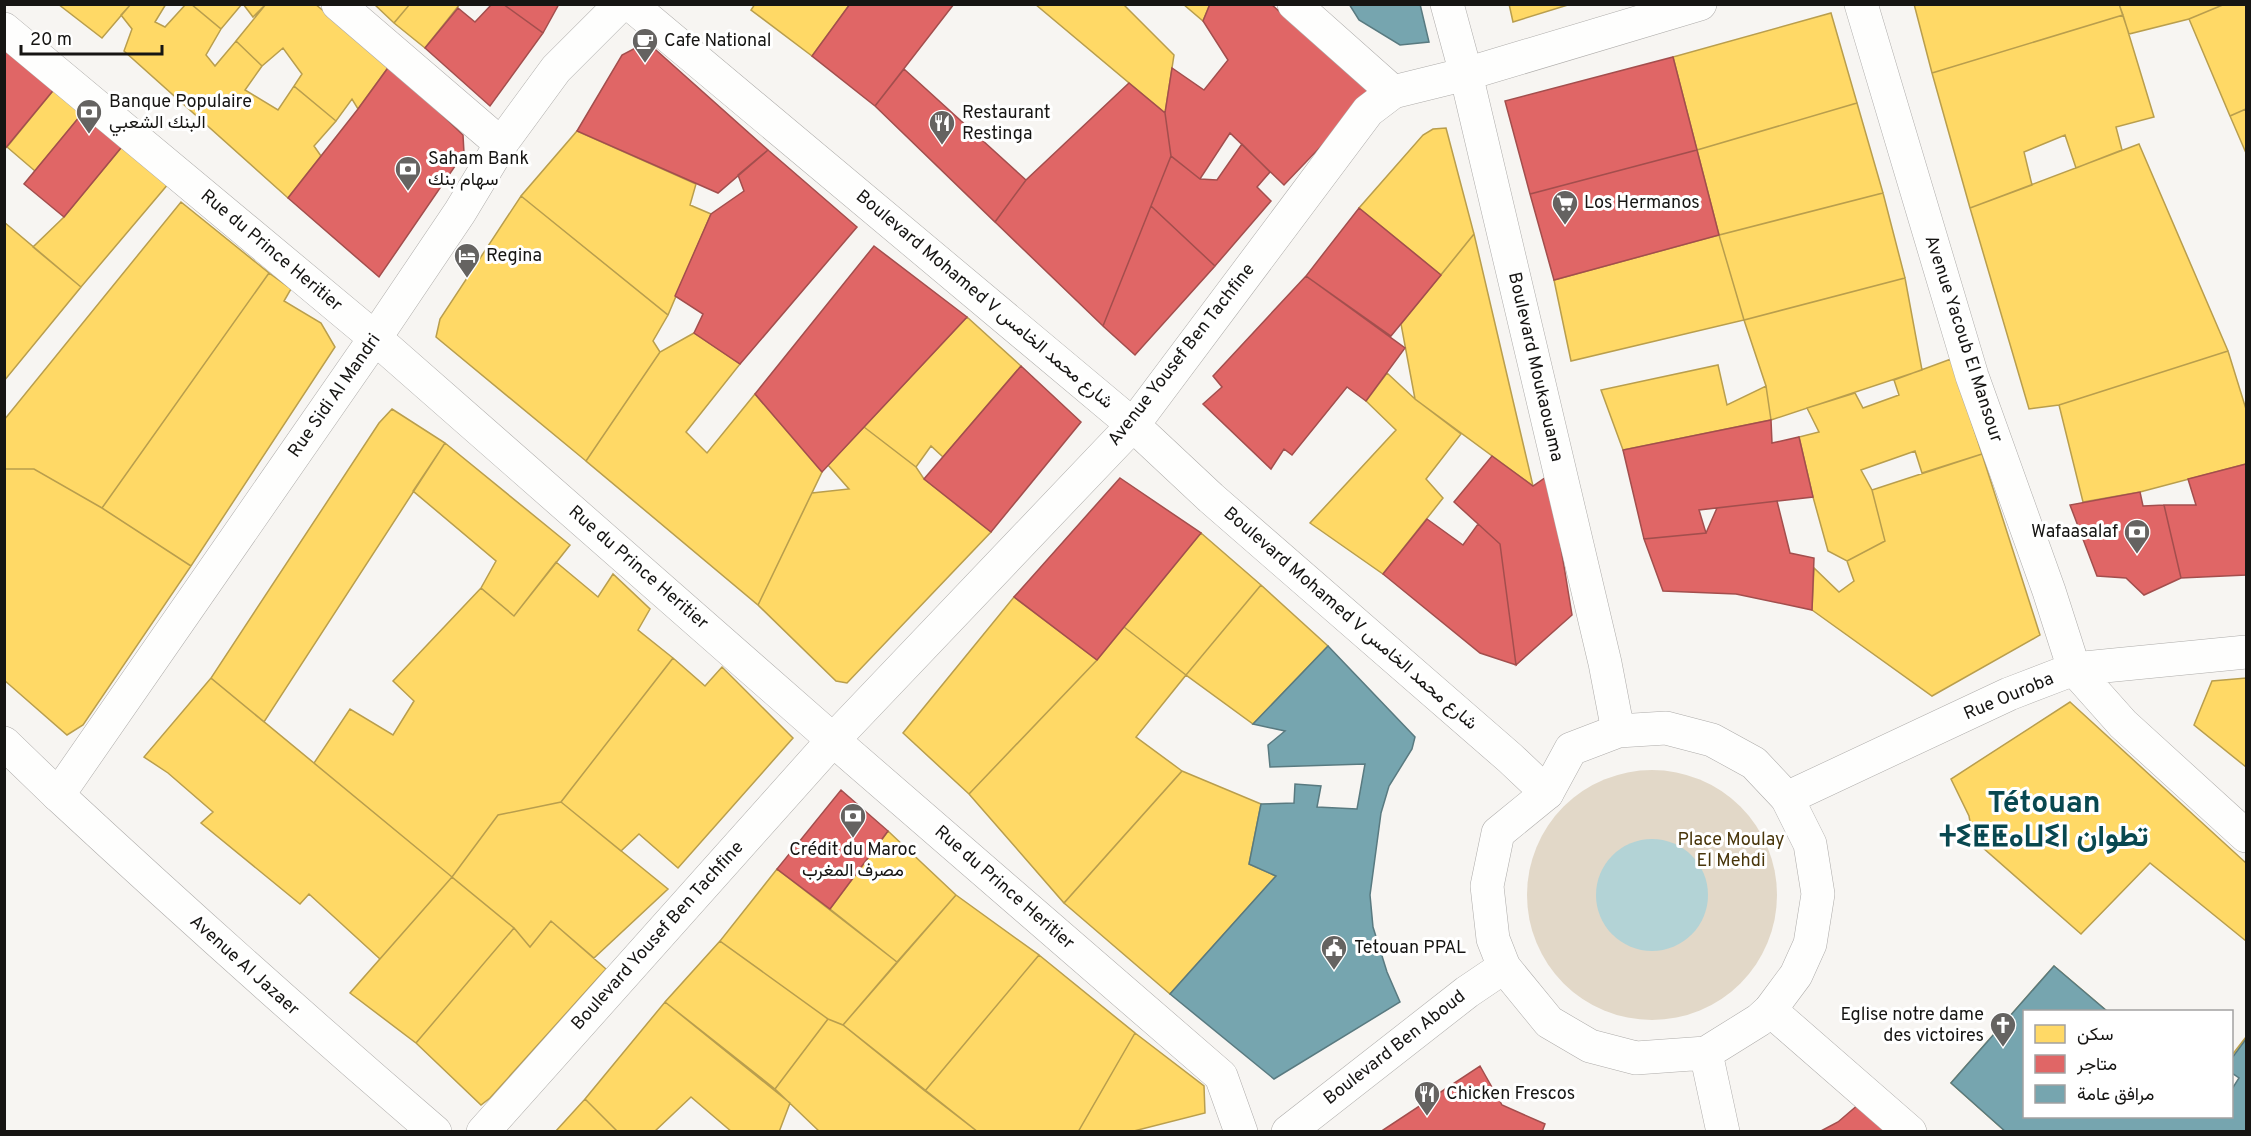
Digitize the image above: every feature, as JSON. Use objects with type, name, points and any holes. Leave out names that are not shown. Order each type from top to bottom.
[{"type":"street","points":[[338,4],[501,144]]},
{"type":"street","name":"Rue Sidi Al Mandri","points":[[58,795],[375,338],[460,212],[501,144],[556,69],[621,4]]},
{"type":"street","name":"Boulevard Mohamed V شارع محمد الخامس","points":[[630,4],[1133,425],[1210,498],[1510,758],[1547,793]]},
{"type":"street","points":[[1294,4],[1393,92]]},
{"type":"street","name":"Boulevard Moukaouama","points":[[1448,4],[1605,663],[1618,731]]},
{"type":"street","name":"Avenue Yousef Ben Tachfine","points":[[833,740],[1133,425],[1368,111],[1393,92],[1466,74],[1700,4]]},
{"type":"street","name":"Avenue Yacoub El Mansour","points":[[1861,4],[1972,376],[2049,591],[2074,669]]},
{"type":"street","name":"Rue du Prince Heritier","points":[[4,29],[375,338],[833,740],[1221,1076],[1241,1131]]},
{"type":"street","name":"Rue Ouroba","points":[[1787,798],[2009,694],[2074,669],[2247,652]]},
{"type":"street","points":[[2074,669],[2123,724],[2247,836]]},
{"type":"street","points":[[1666,728],[1712,740],[1754,763],[1787,798],[1810,844],[1818,894],[1810,944],[1796,975],[1760,1020],[1706,1053],[1636,1058],[1590,1046],[1548,1022],[1504,967],[1493,939],[1487,885],[1498,833],[1547,793],[1571,749],[1618,731],[1666,728]]},
{"type":"street","name":"Boulevard Yousef Ben Tachfine","points":[[483,1131],[833,740]]},
{"type":"street","name":"Avenue Al Jazaer","points":[[4,742],[192,920],[435,1131]]},
{"type":"street","name":"Boulevard Ben Aboud","points":[[1288,1131],[1467,992],[1504,967]]},
{"type":"street","points":[[1770,1010],[1911,1131]]},
{"type":"street","points":[[1706,1053],[1723,1131]]},
{"type":"green space","name":"Place Moulay El Mehdi","points":[[1640,770],[1664,770],[1700,779],[1722,791],[1741,806],[1756,825],[1768,847],[1775,871],[1777,895],[1775,919],[1768,943],[1756,965],[1741,984],[1722,999],[1700,1011],[1664,1020],[1640,1020],[1604,1011],[1582,999],[1563,984],[1548,965],[1536,943],[1527,907],[1527,883],[1536,847],[1548,825],[1563,806],[1582,791],[1604,779]]},
{"type":"water","points":[[1652,839],[1673,843],[1692,855],[1704,874],[1708,895],[1704,916],[1692,935],[1673,947],[1652,951],[1631,947],[1612,935],[1600,916],[1596,895],[1600,874],[1612,855],[1631,843]]},
{"type":"building: سكن","points":[[58,4],[131,4],[102,38]]},
{"type":"building: سكن","points":[[131,4],[166,4],[155,22],[165,27],[186,4],[191,4],[221,29],[206,55],[215,66],[236,41],[262,66],[245,90],[278,110],[294,86],[336,121],[314,146],[321,156],[288,198],[124,51],[132,29],[121,15]]},
{"type":"building: سكن","points":[[191,4],[242,4],[221,29]]},
{"type":"building: سكن","points":[[243,4],[266,4],[253,17]]},
{"type":"building: سكن","points":[[266,4],[315,4],[390,65],[358,109],[352,99],[336,121],[294,86],[302,74],[283,48],[262,66],[236,41]]},
{"type":"building: سكن","points":[[374,4],[410,4],[394,23]]},
{"type":"building: سكن","points":[[410,4],[460,4],[425,48],[394,23]]},
{"type":"building: سكن","points":[[755,4],[850,4],[812,56],[751,10]]},
{"type":"building: سكن","points":[[1035,4],[1123,4],[1174,55],[1165,113]]},
{"type":"building: سكن","points":[[1183,4],[1210,4],[1203,21]]},
{"type":"building: سكن","points":[[1509,4],[1571,4],[1513,22]]},
{"type":"building: سكن","points":[[1914,4],[2119,4],[2123,15],[1932,73]]},
{"type":"building: سكن","points":[[2119,4],[2225,4],[2189,19],[2129,34]]},
{"type":"building: سكن","points":[[2225,4],[2246,4],[2246,109],[2230,116],[2189,19]]},
{"type":"building: سكن","points":[[1831,13],[1857,103],[1697,150],[1673,57]]},
{"type":"building: سكن","points":[[2123,15],[2154,117],[2116,127],[2122,150],[2076,168],[2065,135],[2024,152],[2032,185],[1970,208],[1932,73]]},
{"type":"building: سكن","points":[[56,87],[85,110],[35,171],[7,147]]},
{"type":"building: سكن","points":[[1857,103],[1883,193],[1719,235],[1697,150]]},
{"type":"building: سكن","points":[[2246,109],[2246,153],[2230,116]]},
{"type":"building: سكن","points":[[1446,128],[1474,234],[1441,275],[1359,208],[1423,135],[1433,129]]},
{"type":"building: سكن","points":[[577,131],[696,184],[690,205],[711,214],[668,315],[521,196]]},
{"type":"building: سكن","points":[[125,143],[169,183],[81,287],[33,247],[64,217]]},
{"type":"building: سكن","points":[[2139,144],[2228,351],[2059,405],[2029,409],[1970,208]]},
{"type":"building: سكن","points":[[1883,193],[1905,278],[1744,320],[1719,235]]},
{"type":"building: سكن","points":[[521,196],[668,315],[653,341],[660,352],[586,461],[436,337],[440,319]]},
{"type":"building: سكن","points":[[181,202],[269,273],[102,508],[34,469],[4,469],[4,420]]},
{"type":"building: سكن","points":[[4,222],[81,287],[4,381]]},
{"type":"building: سكن","points":[[1474,234],[1533,486],[1415,399],[1401,324]]},
{"type":"building: سكن","points":[[1719,235],[1744,320],[1571,361],[1554,280]]},
{"type":"building: سكن","points":[[269,273],[291,289],[284,301],[321,323],[335,347],[191,566],[102,508]]},
{"type":"building: سكن","points":[[1905,278],[1922,370],[1771,420],[1766,386],[1744,320]]},
{"type":"building: سكن","points":[[967,317],[1021,366],[943,457],[931,446],[916,467],[864,427]]},
{"type":"building: سكن","points":[[694,333],[740,364],[686,432],[707,453],[755,394],[822,472],[758,605],[586,461],[660,352]]},
{"type":"building: سكن","points":[[2228,351],[2246,409],[2246,464],[2140,492],[2083,502],[2059,405]]},
{"type":"building: سكن","points":[[1951,359],[1982,454],[1922,473],[1915,451],[1861,470],[1872,490],[1885,541],[1847,561],[1828,551],[1799,437],[1819,432],[1807,408],[1855,393],[1863,408],[1899,395],[1894,380]]},
{"type":"building: سكن","points":[[1718,365],[1727,405],[1766,386],[1771,420],[1623,450],[1601,390]]},
{"type":"building: سكن","points":[[1387,373],[1415,399],[1461,434],[1426,479],[1443,498],[1383,574],[1310,523],[1396,430],[1366,401]]},
{"type":"building: سكن","points":[[392,409],[445,443],[264,722],[211,678],[379,423]]},
{"type":"building: سكن","points":[[864,427],[916,467],[924,479],[991,532],[847,683],[836,681],[758,605],[812,493],[849,489],[828,465]]},
{"type":"building: سكن","points":[[445,443],[570,545],[514,616],[481,588],[496,561],[413,491]]},
{"type":"building: سكن","points":[[1982,454],[2040,635],[1932,696],[1812,610],[1814,568],[1839,592],[1854,581],[1847,561],[1885,541],[1872,490]]},
{"type":"building: سكن","points":[[4,469],[34,469],[102,508],[191,566],[83,725],[67,735],[4,680]]},
{"type":"building: سكن","points":[[1201,533],[1261,585],[1186,675],[1124,627]]},
{"type":"building: سكن","points":[[556,562],[598,597],[613,574],[650,609],[638,630],[673,658],[561,802],[498,815],[452,877],[314,763],[350,709],[393,735],[414,701],[393,681],[481,588],[514,616]]},
{"type":"building: سكن","points":[[1261,585],[1328,646],[1253,724],[1186,675]]},
{"type":"building: سكن","points":[[1014,597],[1097,660],[969,794],[903,733]]},
{"type":"building: سكن","points":[[1124,627],[1186,675],[1136,737],[1182,771],[1064,903],[969,794],[1097,660]]},
{"type":"building: سكن","points":[[673,658],[705,686],[722,667],[793,738],[678,868],[639,834],[621,851],[561,802]]},
{"type":"building: سكن","points":[[211,678],[452,877],[380,959],[309,894],[300,904],[201,823],[213,812],[168,773],[144,757]]},
{"type":"building: سكن","points":[[2246,678],[2246,767],[2194,725],[2212,681]]},
{"type":"building: سكن","points":[[2070,702],[2246,863],[2246,941],[2150,863],[2081,934],[1973,839],[1969,816],[1951,779]]},
{"type":"building: سكن","points":[[1182,771],[1261,804],[1249,864],[1276,876],[1170,994],[1064,903]]},
{"type":"building: سكن","points":[[561,802],[668,889],[594,958],[551,921],[530,947],[514,928],[452,877],[498,815]]},
{"type":"building: سكن","points":[[888,831],[956,895],[897,962],[830,909]]},
{"type":"building: سكن","points":[[777,869],[897,962],[843,1025],[828,1019],[720,941]]},
{"type":"building: سكن","points":[[452,877],[514,928],[416,1043],[350,993]]},
{"type":"building: سكن","points":[[956,895],[1039,955],[925,1091],[843,1025]]},
{"type":"building: سكن","points":[[551,921],[606,969],[490,1098],[481,1105],[416,1043],[514,928],[530,947]]},
{"type":"building: سكن","points":[[720,941],[828,1019],[775,1089],[665,1002]]},
{"type":"building: سكن","points":[[1039,955],[1135,1033],[1078,1132],[978,1132],[925,1091]]},
{"type":"building: سكن","name":"Eglise notre dame des victoires","points":[[2054,966],[2106,1010],[2023,1010],[2023,1118],[2233,1117],[2246,1128],[2246,1132],[2006,1132],[1951,1083]]},
{"type":"building: سكن","points":[[665,1002],[790,1103],[779,1132],[732,1132],[691,1097],[654,1132],[618,1132],[585,1099]]},
{"type":"building: سكن","points":[[828,1019],[843,1025],[978,1132],[820,1132],[775,1089]]},
{"type":"building: سكن","points":[[1135,1033],[1204,1086],[1205,1113],[1130,1132],[1078,1132]]},
{"type":"building: سكن","points":[[2246,1037],[2246,1128],[2233,1117],[2233,1088],[2245,1071],[2233,1065],[2233,1054]]},
{"type":"building: سكن","points":[[585,1099],[618,1132],[555,1132]]},
{"type":"building: متاجر","points":[[492,4],[503,4],[543,33],[490,106],[425,48],[458,8],[475,22]]},
{"type":"building: متاجر","points":[[503,4],[559,4],[543,33]]},
{"type":"building: متاجر","points":[[850,4],[954,4],[875,106],[812,56]]},
{"type":"building: متاجر","points":[[1210,4],[1271,4],[1371,94],[1284,185],[1230,133],[1200,179],[1171,156],[1165,113],[1172,68],[1204,90],[1228,60],[1203,21]]},
{"type":"building: متاجر","points":[[647,42],[768,150],[718,193],[577,131],[622,55]]},
{"type":"building: متاجر","points":[[4,46],[56,87],[4,150]]},
{"type":"building: متاجر","points":[[1673,57],[1697,150],[1530,194],[1505,101]]},
{"type":"building: متاجر","points":[[390,65],[463,135],[464,153],[379,277],[288,198]]},
{"type":"building: متاجر","points":[[904,69],[1026,180],[995,222],[875,106]]},
{"type":"building: متاجر","points":[[1129,83],[1165,113],[1171,156],[1103,326],[995,222],[1026,180]]},
{"type":"building: متاجر","points":[[85,110],[125,143],[64,217],[24,184]]},
{"type":"building: متاجر","points":[[1242,144],[1270,172],[1257,187],[1271,201],[1215,266],[1151,206],[1171,156],[1200,179],[1217,180]]},
{"type":"building: متاجر","points":[[768,150],[857,227],[740,364],[694,333],[703,314],[675,296],[711,214],[744,191],[738,175]]},
{"type":"building: متاجر","points":[[1697,150],[1719,235],[1554,280],[1530,194]]},
{"type":"building: متاجر","points":[[1151,206],[1215,266],[1135,355],[1103,326]]},
{"type":"building: متاجر","points":[[1359,208],[1441,275],[1391,336],[1306,276]]},
{"type":"building: متاجر","points":[[874,246],[967,317],[822,472],[755,394]]},
{"type":"building: متاجر","points":[[1306,276],[1405,348],[1366,401],[1347,387],[1292,455],[1284,449],[1271,469],[1203,404],[1222,387],[1213,376]]},
{"type":"building: متاجر","points":[[1021,366],[1081,422],[991,532],[924,479]]},
{"type":"building: متاجر","points":[[1771,420],[1772,443],[1799,437],[1813,497],[1699,510],[1706,533],[1644,539],[1623,450]]},
{"type":"building: متاجر","points":[[1492,456],[1533,486],[1549,475],[1572,615],[1516,665],[1500,544],[1454,502]]},
{"type":"building: متاجر","points":[[2246,464],[2246,575],[2181,578],[2164,505],[2196,505],[2188,479]]},
{"type":"building: متاجر","points":[[1120,478],[1201,533],[1097,660],[1014,597]]},
{"type":"building: متاجر","points":[[2140,492],[2143,506],[2164,505],[2181,578],[2144,595],[2126,578],[2097,576],[2070,505]]},
{"type":"building: متاجر","points":[[1777,501],[1790,553],[1814,558],[1812,610],[1736,594],[1663,591],[1644,539],[1706,533],[1717,508]]},
{"type":"building: متاجر","points":[[1427,519],[1463,545],[1478,524],[1500,544],[1516,665],[1480,653],[1383,574]]},
{"type":"building: متاجر","points":[[841,790],[888,831],[830,909],[777,869]]},
{"type":"building: متاجر","points":[[1480,1066],[1502,1105],[1545,1124],[1542,1132],[1380,1132]]},
{"type":"building: متاجر","points":[[1859,1104],[1889,1132],[1819,1132],[1838,1122]]},
{"type":"building: مرافق عامة","points":[[1349,4],[1420,4],[1429,42],[1400,45],[1359,20]]},
{"type":"building: مرافق عامة","points":[[1328,646],[1415,737],[1412,749],[1389,786],[1381,813],[1370,895],[1373,927],[1387,972],[1400,1002],[1274,1079],[1170,994],[1276,876],[1249,864],[1261,804],[1294,803],[1295,784],[1321,786],[1317,807],[1357,809],[1365,764],[1270,767],[1268,745],[1285,731],[1253,724]]},
{"type":"building: مرافق عامة","name":"Eglise notre dame des victoires","points":[[2054,966],[2106,1010],[2023,1010],[2023,1118],[2233,1118],[2233,1087],[2239,1078],[2233,1074],[2233,1057],[2246,1039],[2246,1132],[2006,1132],[1951,1083]]},
{"type":"place","name":"Cafe National","points":[[645,64]]},
{"type":"place","name":"Banque Populaire البنك الشعبي","points":[[89,135]]},
{"type":"place","name":"Restaurant Restinga","points":[[942,146]]},
{"type":"place","name":"Saham Bank سهام بنك","points":[[408,192]]},
{"type":"place","name":"Los Hermanos","points":[[1565,226]]},
{"type":"place","name":"Regina","points":[[467,279]]},
{"type":"place","name":"Wafaasalaf","points":[[2137,555]]},
{"type":"place","name":"Crédit du Maroc مصرف المغرب","points":[[853,839]]},
{"type":"place","name":"Tetouan PPAL","points":[[1334,971]]},
{"type":"place","name":"Eglise notre dame des victoires","points":[[2003,1048]]},
{"type":"place","name":"Chicken Frescos","points":[[1427,1117]]},
{"type":"district","name":"Tétouan ⵜⵉⵟⵟⴰⵡⵉⵏ تطوان","points":[[2044,821]]}]
